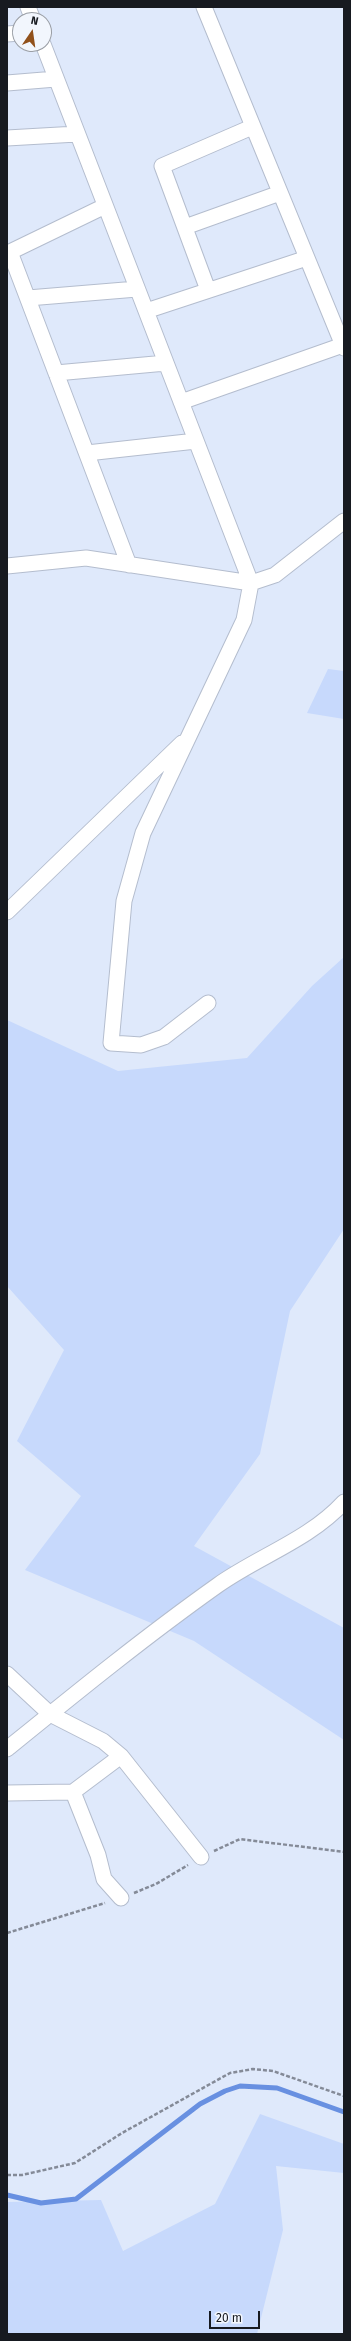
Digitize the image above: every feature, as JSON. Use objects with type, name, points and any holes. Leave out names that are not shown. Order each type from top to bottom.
[{"type":"street","points":[[181,402],[343,346],[204,7]]},
{"type":"street","points":[[46,52],[251,583],[244,620],[143,833],[124,901],[110,1043],[141,1045],[164,1038],[208,1003]]},
{"type":"street","points":[[7,83],[56,79]]},
{"type":"street","points":[[208,290],[162,166],[252,127]]},
{"type":"street","points":[[7,138],[77,134]]},
{"type":"street","points":[[185,227],[280,193]]},
{"type":"street","points":[[105,206],[10,252],[129,565]]},
{"type":"street","points":[[146,310],[307,258]]},
{"type":"street","points":[[28,298],[137,289]]},
{"type":"street","points":[[56,373],[166,364]]},
{"type":"street","points":[[87,453],[196,441]]},
{"type":"street","points":[[7,566],[86,558],[251,583],[275,575],[344,521]]},
{"type":"street","points":[[7,912],[188,737]]},
{"type":"street","points":[[7,1749],[50,1714],[219,1584],[303,1536],[331,1516],[344,1502]]},
{"type":"street","points":[[7,1674],[50,1714],[103,1741],[122,1756],[201,1857]]},
{"type":"street","points":[[7,1793],[73,1792],[122,1756]]},
{"type":"street","points":[[73,1792],[98,1855],[104,1879],[121,1898]]},
{"type":"path","points":[[7,1933],[121,1898],[156,1884],[201,1857],[240,1839],[344,1852]]},
{"type":"path","points":[[7,2176],[22,2175],[75,2162],[230,2073],[253,2069],[273,2071],[344,2096]]},
{"type":"shaded area","points":[[328,669],[344,671],[344,719],[307,713]]},
{"type":"shaded area","points":[[344,957],[344,1229],[290,1311],[260,1454],[194,1546],[344,1628],[344,1740],[194,1641],[25,1570],[81,1496],[17,1441],[64,1350],[7,1286],[7,1020],[118,1071],[247,1058],[312,986]]},
{"type":"shaded area","points":[[260,2114],[344,2144],[344,2173],[276,2166],[283,2230],[257,2334],[7,2334],[7,2202],[101,2200],[123,2251],[215,2204]]},
{"type":"waterway","points":[[7,2195],[41,2203],[76,2199],[200,2104],[225,2091],[240,2086],[277,2088],[344,2112]]}]
